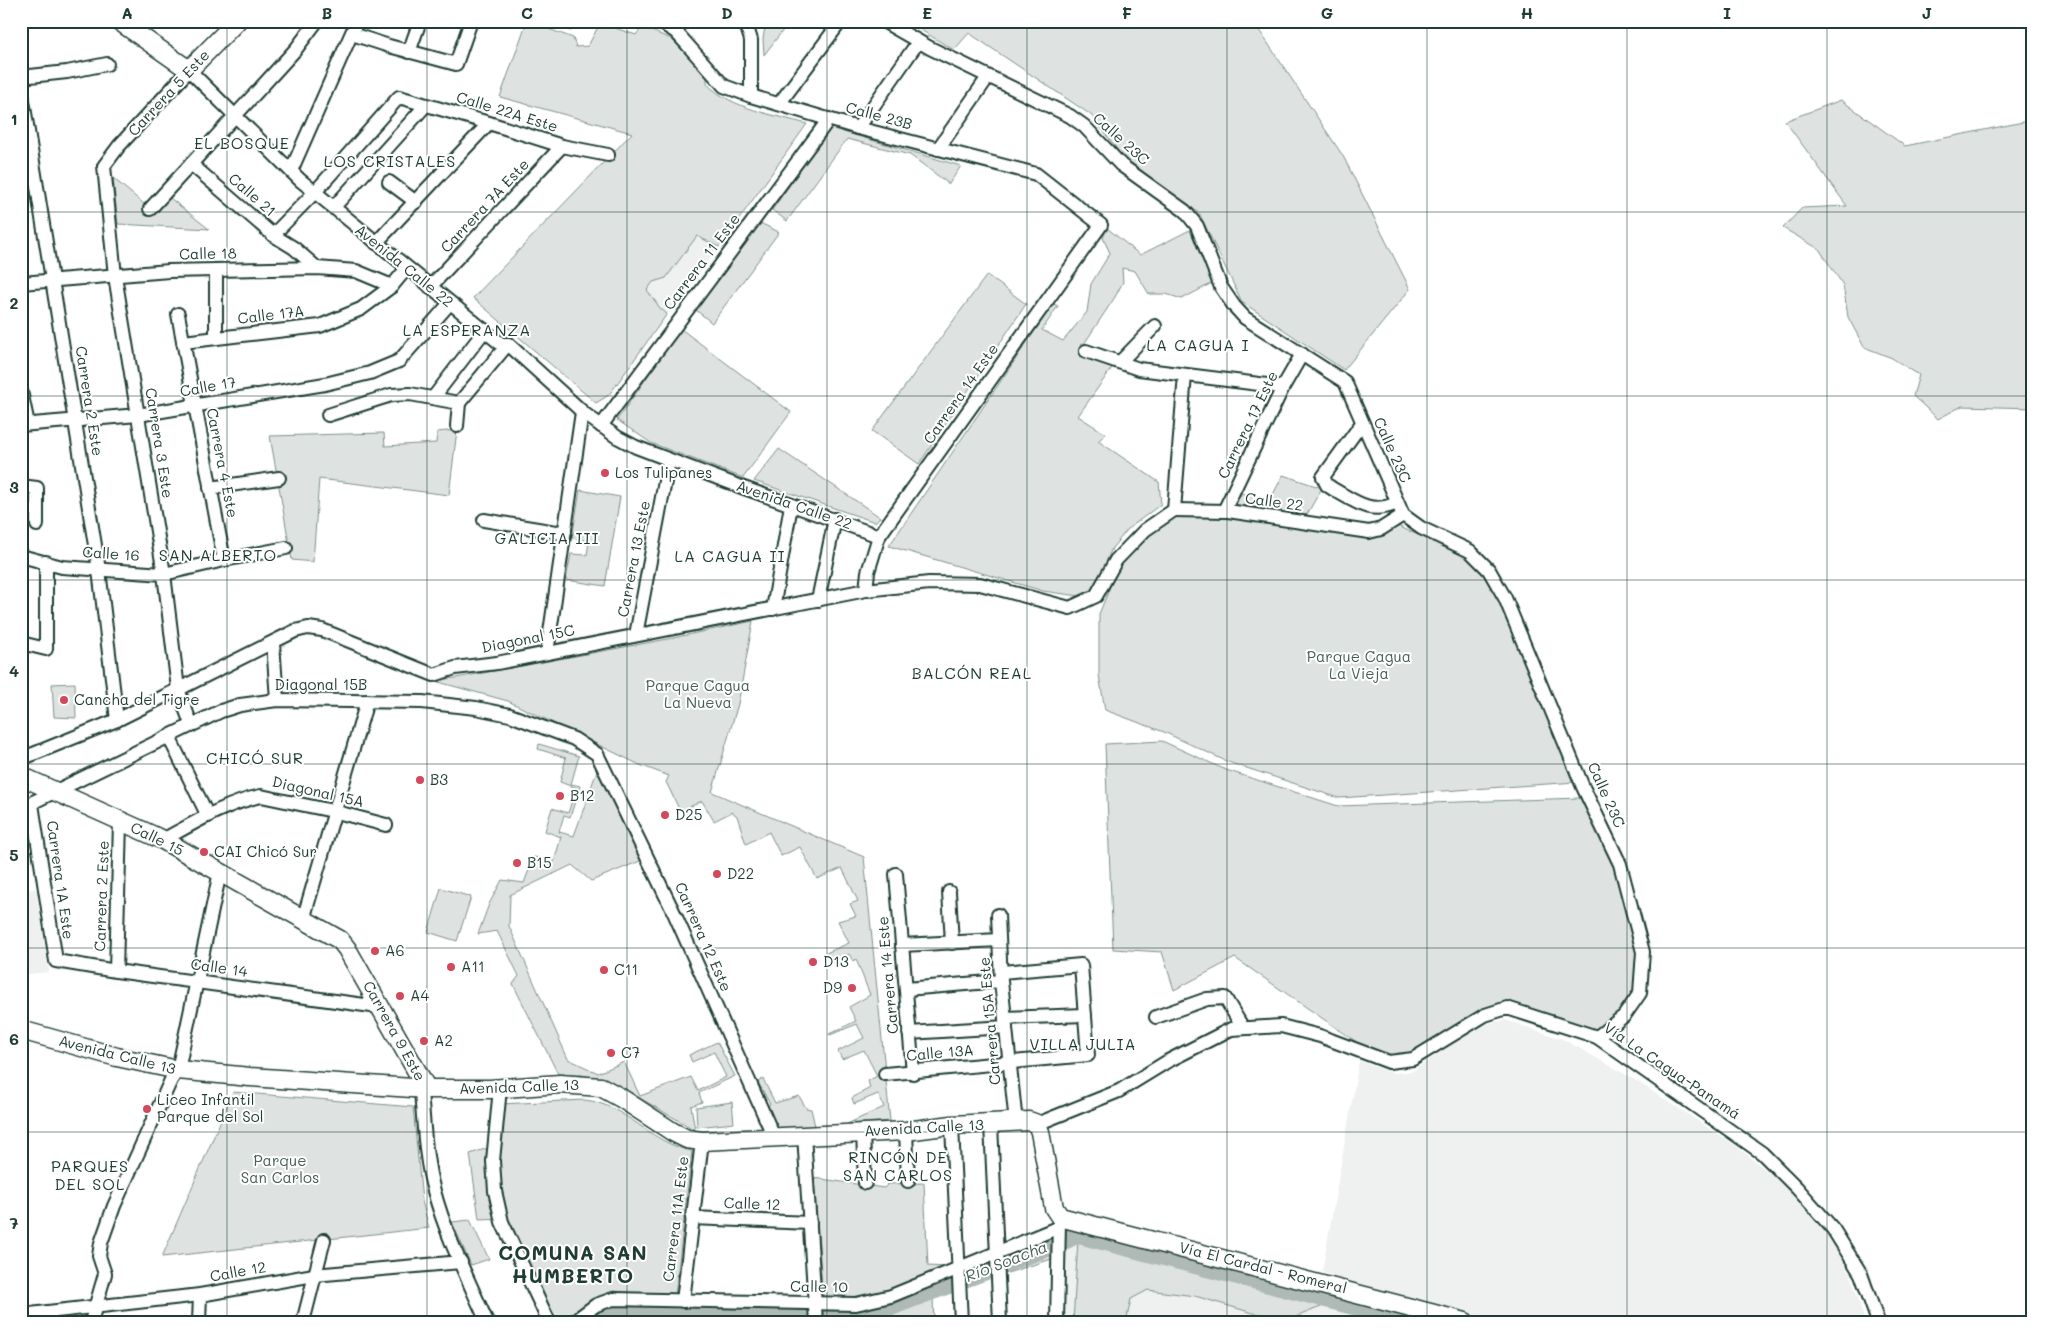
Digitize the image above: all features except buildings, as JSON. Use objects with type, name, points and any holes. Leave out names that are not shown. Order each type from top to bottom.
[{"type":"main road","name":"Avenida Calle 22","points":[[119,21],[189,70]]},
{"type":"main road","name":"Carrera 5 Este","points":[[189,70],[237,21]]},
{"type":"main road","name":"Calle 15","points":[[21,776],[163,840],[340,940]]},
{"type":"main road","name":"Carrera 9 Este","points":[[340,940],[352,956],[426,1089]]},
{"type":"main road","name":"Avenida Calle 13","points":[[21,1030],[116,1057],[178,1070],[250,1078],[426,1089],[500,1088],[560,1084],[601,1087],[673,1132],[687,1139],[702,1141],[906,1131],[952,1125],[1029,1121],[1037,1124]]},
{"type":"main road","points":[[1037,1124],[1059,1226]]},
{"type":"main road","name":"Vía El Cardal - Romeral","points":[[1059,1226],[1465,1322]]},
{"type":"street","points":[[292,171],[357,21]]},
{"type":"street","points":[[408,52],[420,21]]},
{"type":"street","points":[[352,34],[408,52],[456,64],[471,21]]},
{"type":"street","name":"Calle 23B","points":[[658,21],[676,25],[724,86],[858,128],[1036,174],[1101,225]]},
{"type":"street","points":[[745,21],[750,40],[751,96]]},
{"type":"street","points":[[779,104],[841,21]]},
{"type":"street","name":"Calle 23C","points":[[883,21],[918,42],[1070,116],[1084,126],[1121,165],[1185,211],[1197,226],[1221,287],[1245,318],[1345,382],[1403,515],[1421,528],[1470,551],[1489,570],[1505,598],[1583,787],[1620,864],[1644,952],[1640,993],[1624,1016],[1597,1037]]},
{"type":"street","points":[[150,209],[235,116],[314,22]]},
{"type":"street","points":[[858,128],[918,42]]},
{"type":"street","points":[[21,77],[67,72],[107,64]]},
{"type":"street","name":"Avenida Calle 22","points":[[189,70],[314,192],[501,344],[508,344],[582,412],[601,426],[636,447],[879,536]]},
{"type":"street","name":"Carrera 5 Este","points":[[104,166],[119,146],[189,70]]},
{"type":"street","points":[[938,149],[988,77]]},
{"type":"street","name":"Carrera 2 Este","points":[[21,88],[99,570],[117,720]]},
{"type":"street","name":"Calle 22A Este","points":[[314,192],[399,97],[489,122],[562,146],[608,155]]},
{"type":"street","points":[[333,208],[426,105]]},
{"type":"street","name":"Carrera 11 Este","points":[[601,426],[829,119]]},
{"type":"street","points":[[376,243],[489,122]]},
{"type":"street","name":"Carrera 7A Este","points":[[430,287],[562,146]]},
{"type":"street","name":"Calle 21","points":[[191,164],[273,235],[294,248],[317,268]]},
{"type":"street","name":"Carrera 3 Este","points":[[104,166],[115,276],[164,574],[178,689],[191,724]]},
{"type":"street","points":[[388,182],[416,202]]},
{"type":"street","points":[[273,235],[314,192]]},
{"type":"street","name":"Carrera 14 Este","points":[[866,590],[868,572],[879,536],[1101,225]]},
{"type":"street","name":"Calle 18","points":[[21,283],[169,271],[317,268],[356,271],[392,286]]},
{"type":"street","name":"Calle 17A","points":[[183,342],[320,326],[360,309],[392,286],[407,268]]},
{"type":"street","points":[[216,270],[216,338]]},
{"type":"street","name":"Calle 17","points":[[25,424],[138,415],[325,384],[370,373],[399,360],[450,303]]},
{"type":"street","name":"Carrera 4 Este","points":[[178,314],[224,560]]},
{"type":"street","points":[[1120,362],[1155,326]]},
{"type":"street","points":[[433,398],[485,330]]},
{"type":"street","points":[[457,426],[460,403],[508,344]]},
{"type":"street","points":[[1086,351],[1139,369],[1283,387]]},
{"type":"street","name":"Carrera 17 Este","points":[[1224,511],[1283,387],[1302,354]]},
{"type":"street","points":[[1174,510],[1185,375]]},
{"type":"street","points":[[21,391],[25,424]]},
{"type":"street","points":[[328,415],[391,395],[410,394],[460,403]]},
{"type":"street","points":[[547,653],[582,412]]},
{"type":"street","points":[[1362,423],[1323,477],[1327,485],[1365,506],[1381,509],[1397,503]]},
{"type":"street","name":"Carrera 13 Este","points":[[636,635],[669,460]]},
{"type":"street","points":[[210,488],[279,478]]},
{"type":"street","points":[[21,486],[37,488],[37,525]]},
{"type":"street","points":[[773,609],[791,505]]},
{"type":"street","name":"Calle 22","points":[[1174,510],[1224,511],[1369,532],[1381,529],[1403,515]]},
{"type":"street","name":"Diagonal 15C","points":[[21,759],[117,720],[295,632],[308,628],[322,630],[434,675],[455,668],[497,663],[866,590],[929,583],[980,584],[1070,608],[1096,596],[1116,560],[1145,530],[1174,510]]},
{"type":"street","points":[[818,600],[835,519]]},
{"type":"street","points":[[484,520],[556,532],[564,531]]},
{"type":"street","name":"Calle 16","points":[[21,556],[62,567],[164,574],[286,548]]},
{"type":"street","points":[[21,643],[46,649],[46,562]]},
{"type":"street","points":[[273,643],[277,700]]},
{"type":"street","name":"Diagonal 15B","points":[[27,806],[169,737],[191,724],[221,711],[240,705],[277,700],[422,702],[476,708],[510,715],[574,739],[596,754]]},
{"type":"street","points":[[302,920],[367,701]]},
{"type":"street","points":[[169,737],[208,816]]},
{"type":"street","name":"Carrera 12 Este","points":[[596,754],[675,915],[774,1137]]},
{"type":"street","name":"Diagonal 15A","points":[[163,840],[208,816],[250,798],[261,796],[333,811],[386,825]]},
{"type":"street","name":"Carrera 1A Este","points":[[27,806],[56,961]]},
{"type":"street","name":"Carrera 2 Este","points":[[116,971],[120,822]]},
{"type":"street","points":[[91,1322],[106,1274],[99,1256],[101,1243],[114,1206],[171,1080],[178,1070],[220,872]]},
{"type":"street","name":"Carrera 14 Este","points":[[896,874],[913,1073]]},
{"type":"street","points":[[949,892],[952,943]]},
{"type":"street","name":"Carrera 15A Este","points":[[998,915],[1016,1123]]},
{"type":"street","points":[[902,945],[999,940]]},
{"type":"street","name":"Calle 14","points":[[56,961],[379,1007]]},
{"type":"street","points":[[906,989],[1081,965],[1086,1014],[909,1033]]},
{"type":"street","points":[[1156,1017],[1207,999],[1225,998],[1242,1028]]},
{"type":"street","name":"Vía La Cagua-Panamá","points":[[1037,1124],[1119,1091],[1168,1061],[1231,1028],[1281,1026],[1320,1036],[1389,1062],[1413,1059],[1485,1015],[1507,1008],[1597,1037],[1762,1154],[1797,1188],[1833,1229],[1861,1274],[1878,1322]]},
{"type":"street","name":"Calle 13A","points":[[885,1074],[913,1073],[1088,1055],[1086,1014]]},
{"type":"street","points":[[500,1088],[493,1161],[494,1191],[502,1222],[549,1322]]},
{"type":"street","name":"Carrera 9 Este","points":[[426,1089],[421,1092],[427,1159],[433,1190],[445,1228],[487,1322]]},
{"type":"street","points":[[990,1124],[1000,1322]]},
{"type":"street","points":[[952,1125],[961,1322]]},
{"type":"street","points":[[906,1131],[908,1181]]},
{"type":"street","points":[[863,1132],[865,1183]]},
{"type":"street","points":[[804,1135],[816,1321]]},
{"type":"street","name":"Carrera 11A Este","points":[[683,1301],[702,1141]]},
{"type":"street","name":"Calle 12","points":[[692,1218],[810,1223]]},
{"type":"street","points":[[1057,1322],[1059,1226]]},
{"type":"street","name":"Calle 10","points":[[573,1322],[596,1305],[613,1299],[815,1306],[856,1304],[891,1296],[959,1272],[997,1257],[1059,1226]]},
{"type":"street","points":[[304,1322],[324,1240]]},
{"type":"street","name":"Calle 12","points":[[21,1315],[200,1295],[314,1275],[461,1262]]},
{"type":"street","points":[[199,1322],[200,1295]]},
{"type":"shaded area","points":[[697,236],[719,247],[667,314],[660,308],[647,290],[653,282],[666,278]]},
{"type":"shaded area","points":[[21,889],[36,889],[49,972],[21,975]]},
{"type":"shaded area","points":[[1505,1020],[1565,1040],[1635,1080],[1735,1145],[1782,1183],[1827,1233],[1851,1276],[1865,1322],[1541,1322],[1471,1315],[1374,1290],[1322,1272],[1359,1061],[1394,1073],[1413,1071],[1478,1026]]},
{"type":"shaded area","points":[[1078,1240],[1415,1322],[1065,1322],[1064,1247]]},
{"type":"green space","points":[[527,21],[573,38],[576,47],[588,46],[600,23],[636,35],[642,27],[671,39],[707,74],[707,84],[717,93],[754,110],[807,124],[719,247],[697,236],[666,278],[653,282],[647,290],[660,308],[667,314],[609,395],[596,403],[473,298],[632,133],[500,97]]},
{"type":"green space","points":[[552,21],[574,21],[571,31],[551,23]]},
{"type":"green space","points":[[612,21],[639,21],[636,28]]},
{"type":"green space","points":[[766,21],[790,21],[764,55],[763,39]]},
{"type":"green space","points":[[906,21],[1253,21],[1343,156],[1410,289],[1344,370],[1242,302],[1199,213],[1123,157],[1091,115],[969,33],[954,50]]},
{"type":"green space","points":[[1841,100],[1905,146],[2033,120],[2033,408],[1962,406],[1938,419],[1913,396],[1919,375],[1892,358],[1864,347],[1848,317],[1843,285],[1819,249],[1783,228],[1802,208],[1847,206],[1785,121]]},
{"type":"green space","points":[[830,128],[961,166],[949,184],[910,155],[847,139],[787,221],[772,210]]},
{"type":"green space","points":[[113,178],[150,209],[170,198],[209,229],[118,224]]},
{"type":"green space","points":[[760,223],[779,232],[712,323],[696,310]]},
{"type":"green space","points":[[1107,228],[1140,255],[1190,230],[1212,283],[1182,299],[1166,294],[1149,294],[1135,271],[1122,268],[1123,282],[1078,353],[1114,365],[1078,416],[1106,434],[1098,441],[1159,482],[1161,504],[1128,529],[1112,548],[1094,591],[1079,596],[1043,591],[889,546],[1053,304],[1058,306],[1042,330],[1063,341],[1087,312],[1091,284],[1110,253],[1103,238]]},
{"type":"green space","points":[[987,275],[1026,304],[919,464],[872,431]]},
{"type":"green space","points":[[681,329],[791,412],[743,478],[651,443],[617,420]]},
{"type":"green space","points":[[457,430],[449,495],[319,479],[313,562],[292,560],[270,436],[384,433],[385,446],[436,443],[437,432]]},
{"type":"green space","points":[[779,449],[880,517],[875,522],[754,481]]},
{"type":"green space","points":[[1283,475],[1322,488],[1306,516],[1235,507],[1241,493],[1269,502]]},
{"type":"green space","points":[[580,490],[620,497],[605,586],[566,580],[571,554],[587,555],[589,541],[572,538]]},
{"type":"green space","name":"Parque Cagua La Vieja","points":[[1228,514],[1369,534],[1396,523],[1400,527],[1448,547],[1471,560],[1487,575],[1500,599],[1577,782],[1339,798],[1228,762],[1164,732],[1105,710],[1099,675],[1099,614],[1121,560],[1150,530],[1173,515]]},
{"type":"green space","name":"Parque Cagua La Nueva","points":[[753,621],[738,704],[712,792],[864,857],[890,1121],[847,1124],[884,1107],[878,1094],[854,1104],[852,1098],[870,1088],[868,1081],[877,1076],[864,1050],[842,1059],[838,1051],[864,1038],[857,1024],[829,1034],[856,1021],[849,1007],[870,995],[856,959],[853,961],[849,954],[831,963],[826,953],[849,943],[838,921],[856,916],[850,904],[858,901],[842,868],[817,879],[800,847],[781,856],[769,832],[746,844],[737,816],[732,812],[714,821],[702,801],[680,811],[666,782],[669,776],[640,765],[508,701],[431,680],[456,678],[668,639]]},
{"type":"green space","name":"Cancha del Tigre","points":[[75,683],[76,718],[54,717],[52,684]]},
{"type":"green space","points":[[1162,741],[1226,770],[1338,806],[1580,798],[1622,869],[1643,947],[1640,989],[1598,1040],[1508,1009],[1390,1065],[1235,958],[1174,990],[1162,952],[1113,949],[1105,744]]},
{"type":"green space","points":[[539,744],[579,756],[571,784],[580,786],[570,817],[564,815],[559,832],[574,836],[599,765],[645,859],[591,881],[572,865],[510,895],[509,926],[568,1059],[598,1073],[624,1062],[640,1096],[691,1077],[698,1091],[726,1077],[714,1052],[692,1062],[689,1055],[717,1042],[735,1076],[699,1093],[702,1102],[691,1106],[695,1130],[612,1082],[578,1074],[558,1074],[513,984],[519,976],[497,931],[478,934],[489,904],[502,880],[524,883],[534,857],[554,862],[561,837],[545,831],[552,808],[568,813],[576,788],[560,782],[566,758],[538,749]]},
{"type":"green space","points":[[441,888],[471,897],[457,941],[428,932]]},
{"type":"green space","points":[[763,1079],[775,1103],[799,1096],[806,1108],[811,1109],[815,1126],[775,1129],[766,1108],[770,1104],[758,1082]]},
{"type":"green space","name":"Parque San Carlos","points":[[233,1092],[413,1107],[422,1201],[429,1228],[162,1257]]},
{"type":"green space","points":[[585,1100],[600,1103],[614,1109],[664,1141],[692,1151],[675,1296],[613,1291],[597,1298],[564,1322],[557,1322],[505,1218],[479,1219],[470,1154],[497,1145],[500,1104]]},
{"type":"green space","points":[[732,1102],[734,1123],[697,1127],[696,1107]]},
{"type":"green space","points":[[814,1178],[884,1188],[888,1184],[924,1183],[928,1266],[946,1267],[888,1293],[854,1299],[823,1300]]},
{"type":"green space","points":[[470,1220],[489,1259],[471,1265],[452,1222]]},
{"type":"green space","points":[[1049,1237],[1052,1259],[934,1296],[876,1319],[842,1322],[585,1322],[596,1313],[614,1306],[815,1309],[895,1298],[1003,1258]]},
{"type":"green space","points":[[1078,1240],[1336,1301],[1293,1318],[1253,1313],[1195,1296],[1148,1290],[1131,1299],[1126,1322],[1073,1322]]},
{"type":"green space","points":[[933,1298],[934,1322],[877,1322]]},
{"type":"waterway","name":"Río Soacha","points":[[593,1322],[605,1311],[614,1309],[831,1314],[875,1312],[1059,1243],[1077,1234],[1417,1322]]},
{"type":"place","name":"Los Tulipanes","points":[[605,473]]},
{"type":"place","name":"Cancha del Tigre","points":[[64,700]]},
{"type":"place","name":"B3","points":[[420,780]]},
{"type":"place","name":"B12","points":[[560,796]]},
{"type":"place","name":"D25","points":[[665,815]]},
{"type":"place","name":"CAI Chicó Sur","points":[[204,852]]},
{"type":"place","name":"B15","points":[[517,863]]},
{"type":"place","name":"D22","points":[[717,874]]},
{"type":"place","name":"A6","points":[[375,951]]},
{"type":"place","name":"D13","points":[[813,962]]},
{"type":"place","name":"A11","points":[[451,967]]},
{"type":"place","name":"C11","points":[[604,970]]},
{"type":"place","name":"D9","points":[[852,988]]},
{"type":"place","name":"A4","points":[[400,996]]},
{"type":"place","name":"A2","points":[[424,1041]]},
{"type":"place","name":"C7","points":[[611,1053]]},
{"type":"place","name":"Liceo Infantil Parque del Sol","points":[[147,1109]]},
{"type":"district","name":"EL BOSQUE","points":[[242,143]]},
{"type":"district","name":"LOS CRISTALES","points":[[390,161]]},
{"type":"district","name":"LA ESPERANZA","points":[[467,330]]},
{"type":"district","name":"LA CAGUA I","points":[[1198,345]]},
{"type":"district","name":"GALICIA III","points":[[547,538]]},
{"type":"district","name":"SAN ALBERTO","points":[[218,555]]},
{"type":"district","name":"LA CAGUA II","points":[[730,556]]},
{"type":"district","name":"BALCÓN REAL","points":[[972,673]]},
{"type":"district","name":"CHICÓ SUR","points":[[255,758]]},
{"type":"district","name":"VILLA JULIA","points":[[1083,1044]]},
{"type":"district","name":"RINCÓN DE SAN CARLOS","points":[[898,1166]]},
{"type":"district","name":"PARQUES DEL SOL","points":[[90,1175]]},
{"type":"district","name":"COMUNA SAN HUMBERTO","points":[[573,1264]]}]
